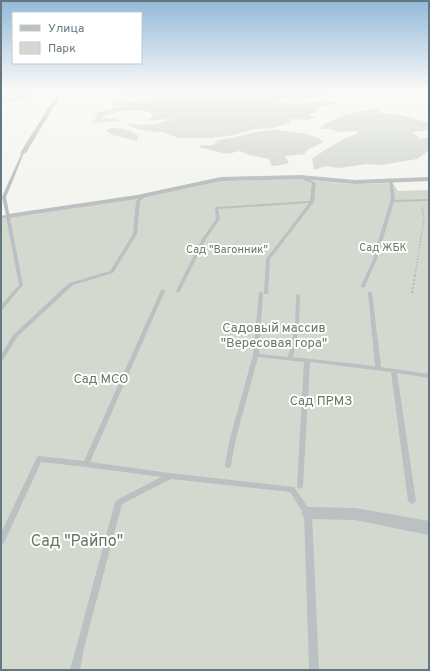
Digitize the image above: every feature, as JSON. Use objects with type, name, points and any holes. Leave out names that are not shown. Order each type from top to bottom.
[{"type":"street","points":[[23,153],[43,121]]},
{"type":"street","points":[[4,217],[145,195],[221,179],[300,178],[355,182],[429,179]]},
{"type":"street","points":[[308,513],[355,514],[429,528]]},
{"type":"lane","points":[[1,308],[21,285],[4,217],[4,197],[23,153]]},
{"type":"lane","points":[[228,466],[233,438],[256,355],[268,259],[312,202],[314,183],[300,178]]},
{"type":"lane","points":[[364,286],[375,259],[392,201],[390,181]]},
{"type":"lane","points":[[1,359],[15,336],[71,284],[112,272],[135,234],[138,201],[145,195]]},
{"type":"lane","points":[[392,201],[429,200]]},
{"type":"lane","points":[[178,291],[201,245],[218,219],[216,208],[312,202]]},
{"type":"lane","points":[[86,464],[163,291]]},
{"type":"lane","points":[[370,293],[378,368]]},
{"type":"lane","points":[[290,358],[296,328],[298,294]]},
{"type":"lane","points":[[256,355],[378,368],[429,376]]},
{"type":"lane","points":[[300,486],[307,360]]},
{"type":"lane","points":[[394,371],[412,501]]},
{"type":"lane","points":[[1,541],[39,459],[170,476],[292,489],[308,513],[314,670]]},
{"type":"lane","points":[[76,670],[80,648],[119,502],[170,476]]},
{"type":"path","points":[[412,293],[424,219],[421,200]]},
{"type":"green space","points":[[94,121],[117,121],[92,123]]},
{"type":"green space","points":[[165,121],[291,121],[290,123],[273,128],[255,129],[228,136],[211,138],[178,138],[163,132],[138,129],[125,123],[148,125]]},
{"type":"green space","points":[[331,121],[423,121],[429,123],[429,130],[412,132],[421,139],[429,137],[429,150],[417,159],[381,165],[367,164],[339,168],[326,166],[314,170],[312,159],[334,144],[358,133],[356,131],[339,132],[330,129],[319,129]]},
{"type":"green space","points":[[111,128],[128,130],[132,132],[138,136],[137,141],[113,135],[106,131]]},
{"type":"green space","points":[[274,130],[307,134],[324,142],[309,149],[304,154],[285,156],[289,163],[272,166],[269,159],[249,155],[240,151],[227,154],[198,147],[202,145],[213,145],[218,140]]},
{"type":"green space","name":"Садовый массив \"Вересовая гора\"","points":[[300,179],[353,184],[393,183],[398,191],[429,190],[429,670],[1,670],[1,217],[35,214],[149,196],[224,180]]},
{"type":"park label","name":"Сад ЖБК","points":[[383,247]]},
{"type":"park label","name":"Сад \"Вагонник\"","points":[[227,249]]},
{"type":"park label","name":"Сад МСО","points":[[101,378]]},
{"type":"park label","name":"Сад ПРМЗ","points":[[321,400]]},
{"type":"park label","name":"Сад \"Райпо\"","points":[[77,540]]}]
